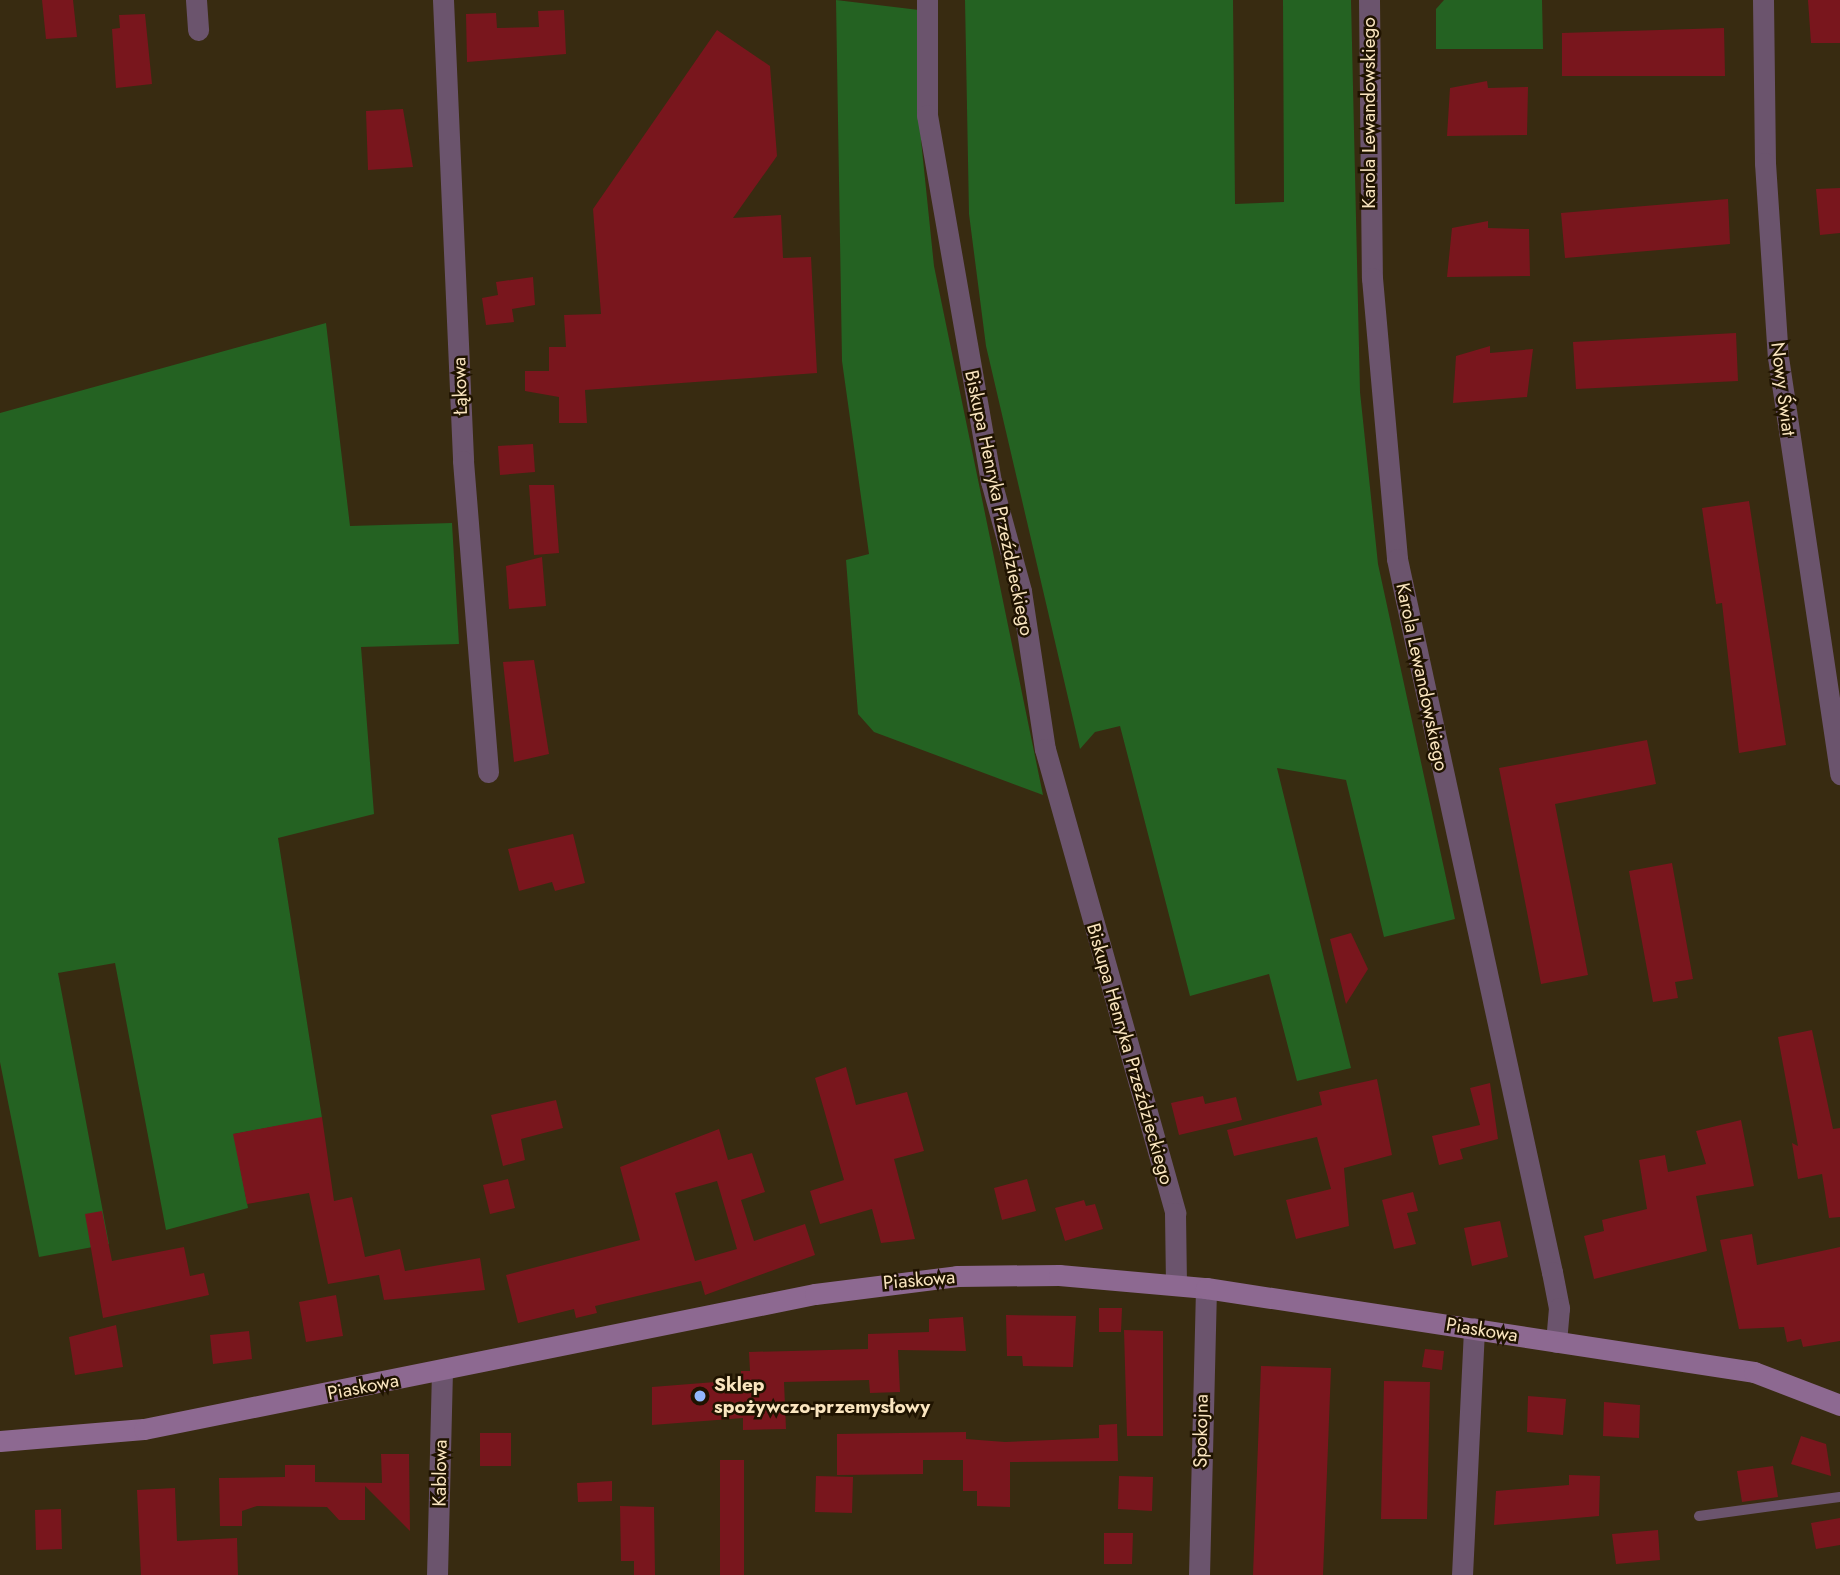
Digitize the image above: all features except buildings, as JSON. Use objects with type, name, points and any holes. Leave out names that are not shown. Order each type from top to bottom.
[{"type":"street","points":[[196,0],[198,30]]},
{"type":"street","name":"Łąkowa","points":[[443,0],[463,461],[488,772]]},
{"type":"street","name":"Biskupa Henryka Przeździeckiego","points":[[928,0],[927,115],[991,481],[1021,591],[1045,749],[1175,1213],[1176,1284]]},
{"type":"street","name":"Karola Lewandowskiego","points":[[1369,0],[1371,265],[1397,559],[1552,1272],[1559,1308],[1556,1342]]},
{"type":"street","name":"Nowy Świat","points":[[1763,0],[1765,163],[1778,357],[1840,774]]},
{"type":"street","name":"Piaskowa","points":[[0,1441],[144,1429],[886,1282],[1059,1275],[1206,1288],[1754,1372],[1840,1405]]},
{"type":"street","name":"Spokojna","points":[[1199,1575],[1206,1288]]},
{"type":"street","points":[[1462,1575],[1474,1328]]},
{"type":"street","name":"Kablowa","points":[[437,1575],[442,1372]]},
{"type":"lane","points":[[1699,1516],[1840,1497]]},
{"type":"green space","points":[[836,0],[919,10],[921,140],[934,266],[1043,795],[874,732],[858,714],[846,560],[869,554],[842,361]]},
{"type":"green space","points":[[965,0],[1233,0],[1235,204],[1284,202],[1283,0],[1351,0],[1360,392],[1378,564],[1455,919],[1384,937],[1346,780],[1277,768],[1351,1068],[1297,1081],[1269,974],[1190,996],[1120,726],[1095,732],[1080,749],[986,346],[969,214]]},
{"type":"green space","points":[[1444,0],[1542,0],[1543,49],[1436,49],[1436,9]]},
{"type":"green space","points":[[326,323],[350,526],[452,523],[459,644],[361,647],[374,814],[278,838],[322,1118],[234,1134],[248,1208],[166,1230],[115,963],[58,973],[109,1244],[39,1257],[0,1062],[0,413]]},
{"type":"place","name":"Sklep spożywczo-przemysłowy","points":[[700,1396]]}]
